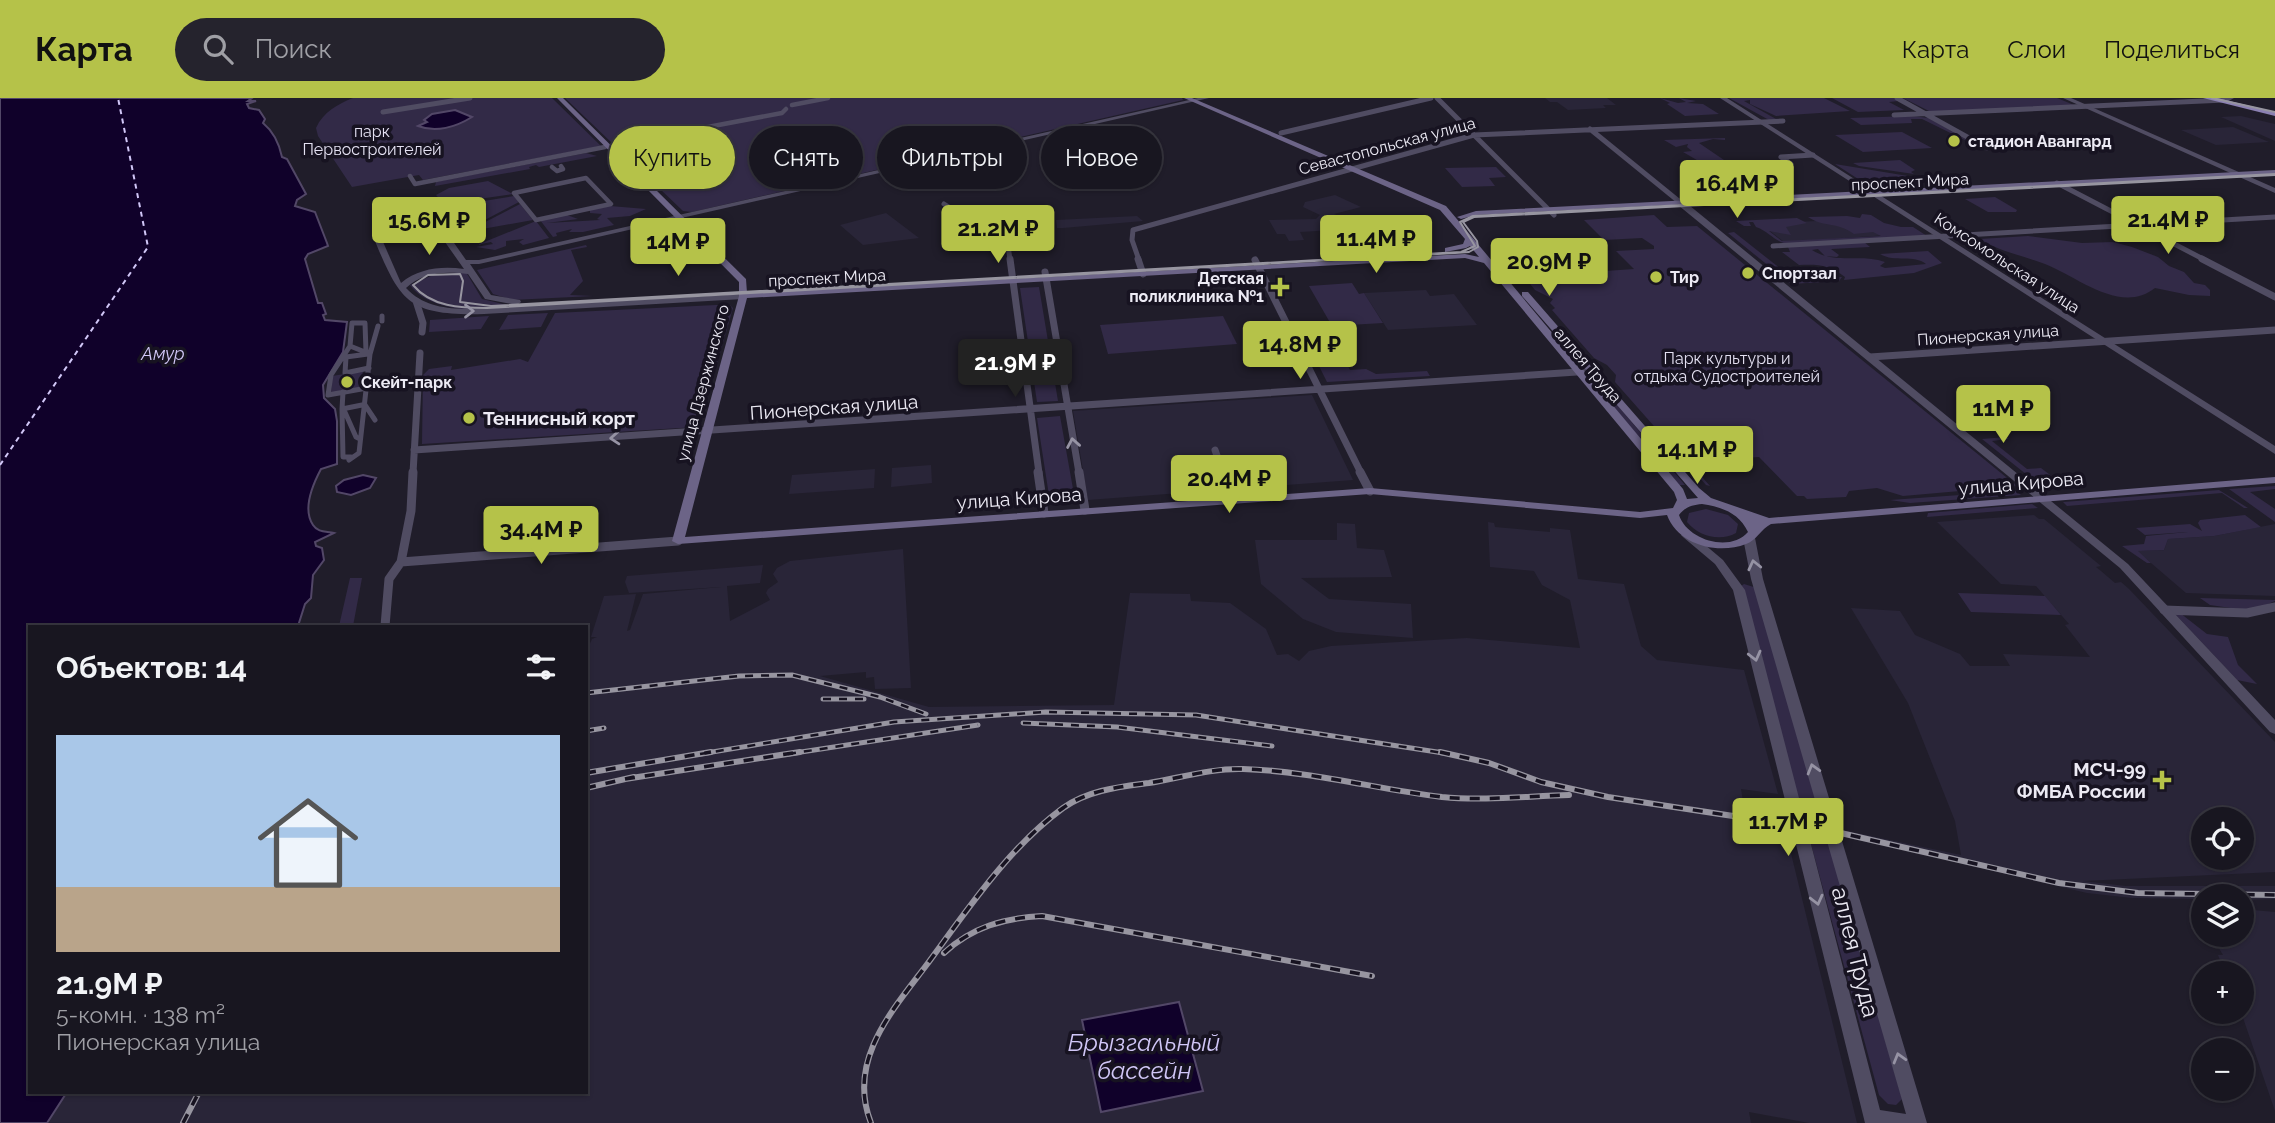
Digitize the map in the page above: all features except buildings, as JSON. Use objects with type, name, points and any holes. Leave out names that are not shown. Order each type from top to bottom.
[{"type":"highway","points":[[2207,98],[2224,99],[2275,112]]},
{"type":"main road","name":"улица Дзержинского","points":[[560,98],[740,276],[743,293],[678,541]]},
{"type":"main road","name":"аллея Труда","points":[[1197,99],[1281,133],[1440,206],[1532,301],[1695,490],[1707,500],[1718,504]]},
{"type":"main road","name":"аллея Труда","points":[[1197,99],[1356,168],[1453,206],[1461,217],[1469,239],[1481,247],[1488,261],[1679,491],[1682,500],[1674,522],[1684,532]]},
{"type":"main road","name":"проспект Мира","points":[[1461,217],[1476,214],[1876,195],[2057,183],[2237,174],[2275,175]]},
{"type":"main road","name":"проспект Мира","points":[[1876,195],[2247,179],[2275,175]]},
{"type":"main road","name":"проспект Мира","points":[[1453,206],[1476,214]]},
{"type":"main road","name":"проспект Мира","points":[[1463,227],[1474,219],[1552,212]]},
{"type":"main road","name":"проспект Мира","points":[[1257,264],[1456,249],[1468,244],[1469,239]]},
{"type":"main road","name":"проспект Мира","points":[[1465,256],[1481,247]]},
{"type":"main road","name":"проспект Мира","points":[[743,293],[1257,264],[1465,256],[1488,261]]},
{"type":"main road","points":[[1521,301],[1532,301]]},
{"type":"main road","name":"улица Кирова","points":[[1640,516],[1697,502],[1718,504],[1769,521],[2275,480]]},
{"type":"main road","name":"улица Кирова","points":[[678,541],[1370,491],[1640,516],[1699,540],[1721,545],[1741,543],[1769,521]]},
{"type":"main road","points":[[1738,512],[1751,523],[1751,535]]},
{"type":"street","points":[[406,108],[470,98]]},
{"type":"street","points":[[792,105],[828,98]]},
{"type":"street","points":[[1281,133],[1431,98]]},
{"type":"street","points":[[1437,98],[1552,212]]},
{"type":"street","name":"Комсомольская улица","points":[[1723,98],[2275,452]]},
{"type":"street","points":[[1897,98],[1987,148]]},
{"type":"street","points":[[2066,98],[2275,191]]},
{"type":"street","points":[[403,291],[406,283],[430,272],[468,267],[479,262],[1197,99]]},
{"type":"street","points":[[1894,115],[2224,99]]},
{"type":"street","points":[[713,126],[782,113],[786,109]]},
{"type":"street","name":"Севастопольская улица","points":[[1142,270],[1132,240],[1133,230],[1474,135],[1783,121]]},
{"type":"street","points":[[1590,129],[2123,566],[2157,599],[2164,610],[2274,728]]},
{"type":"street","points":[[410,176],[415,184],[605,147]]},
{"type":"street","points":[[1791,164],[1781,157],[1813,155]]},
{"type":"street","points":[[552,167],[562,170],[561,166]]},
{"type":"street","points":[[586,178],[611,204],[536,220],[514,193],[586,178]]},
{"type":"street","points":[[2057,183],[2275,297]]},
{"type":"street","points":[[944,204],[1008,245],[1044,513]]},
{"type":"street","points":[[1773,246],[2275,217]]},
{"type":"street","name":"проспект Мира","points":[[435,222],[488,297],[505,302],[743,293],[468,312],[438,309],[415,300],[403,291],[376,234],[435,222]]},
{"type":"street","points":[[1257,264],[1370,491]]},
{"type":"street","points":[[1045,276],[1085,510]]},
{"type":"street","points":[[415,300],[423,323],[422,332]]},
{"type":"street","points":[[368,353],[380,321]]},
{"type":"street","points":[[343,392],[343,457],[350,459],[359,453],[369,368],[365,323],[352,323],[345,373],[369,368]]},
{"type":"street","points":[[352,337],[365,327]]},
{"type":"street","name":"Пионерская улица","points":[[1870,357],[2275,330]]},
{"type":"street","points":[[350,346],[368,353]]},
{"type":"street","points":[[360,439],[356,437],[343,408],[328,395],[327,383],[346,357],[368,353]]},
{"type":"street","points":[[385,625],[389,579],[401,562],[411,511],[420,353]]},
{"type":"street","name":"Пионерская улица","points":[[414,450],[1592,371]]},
{"type":"street","points":[[328,395],[367,388]]},
{"type":"street","points":[[343,408],[364,405]]},
{"type":"street","points":[[364,405],[375,420]]},
{"type":"street","points":[[1215,450],[1232,499]]},
{"type":"street","name":"аллея Труда","points":[[1684,532],[1719,562],[1739,590],[1873,1120],[1906,1123]]},
{"type":"street","name":"аллея Труда","points":[[1751,535],[1757,579],[1918,1123]]},
{"type":"street","name":"улица Кирова","points":[[401,562],[678,541]]},
{"type":"street","points":[[2164,610],[2248,613],[2275,607]]},
{"type":"shaded area","points":[[1545,98],[1607,98],[1616,105],[1568,110]]},
{"type":"shaded area","points":[[2241,116],[2275,124],[2275,141],[2221,117]]},
{"type":"shaded area","points":[[2233,127],[2269,142],[2216,145],[2181,130]]},
{"type":"shaded area","points":[[1335,195],[1361,207],[1334,214],[1339,216],[1352,234],[1338,235],[1334,230],[1300,232],[1304,240],[1289,241],[1285,234],[1277,234],[1269,220],[1316,219],[1320,215],[1303,207],[1305,202]]},
{"type":"shaded area","points":[[886,213],[919,238],[863,245],[840,225]]},
{"type":"shaded area","points":[[1137,216],[1143,221],[1063,228],[1057,228],[1056,220]]},
{"type":"shaded area","points":[[1854,219],[1889,235],[1784,242],[1761,224]]},
{"type":"shaded area","points":[[1426,290],[1430,296],[1454,294],[1477,325],[1388,330],[1364,293]]},
{"type":"shaded area","points":[[1312,395],[1353,480],[1088,500],[1073,411]]},
{"type":"shaded area","points":[[931,465],[932,483],[891,487],[892,468]]},
{"type":"shaded area","points":[[875,469],[874,488],[789,494],[792,475]]},
{"type":"shaded area","points":[[2034,515],[2044,519],[2101,566],[2096,567],[2115,583],[2121,582],[2129,589],[2275,742],[2275,872],[2083,881],[2126,886],[2191,886],[2191,899],[2132,898],[2087,893],[1846,836],[1785,829],[1857,1123],[1809,1123],[1749,1112],[1751,1123],[47,1123],[66,1094],[588,1094],[588,648],[592,639],[597,637],[591,637],[604,596],[636,594],[627,631],[630,630],[643,594],[721,587],[629,593],[625,582],[627,576],[763,565],[760,583],[727,586],[730,621],[770,600],[766,593],[778,582],[773,574],[777,568],[790,561],[903,549],[911,688],[875,689],[874,677],[866,678],[866,672],[820,676],[929,707],[1114,705],[1130,593],[1190,594],[1191,601],[1230,603],[1266,629],[1277,655],[1288,654],[1299,661],[1309,651],[1331,646],[1467,638],[1580,648],[1570,600],[1542,585],[1534,571],[1490,567],[1488,522],[1494,523],[1495,527],[1550,532],[1550,528],[1570,530],[1578,579],[1624,584],[1641,646],[1657,660],[1744,670],[1778,794],[1741,789],[1745,813],[1961,855],[1955,821],[1908,703],[1851,608],[1900,611],[1915,635],[1960,654],[1970,666],[2010,666],[2003,654],[2090,657],[2065,625],[2069,624],[2036,586],[2001,584],[1937,522]]},
{"type":"shaded area","points":[[1337,523],[1355,524],[1357,548],[1384,550],[1392,577],[1301,578],[1329,599],[1411,604],[1413,638],[1336,632],[1303,619],[1261,584],[1255,540],[1337,540]]},
{"type":"shaded area","points":[[2275,524],[2275,596],[2186,593],[2137,551],[2164,550],[2168,539],[2214,536]]},
{"type":"shaded area","points":[[2254,886],[2275,886],[2275,899],[2254,900]]},
{"type":"shaded area","points":[[2254,910],[2275,912],[2275,1111],[2254,1050],[2254,1038],[2250,1038],[2245,1024],[2254,1024],[2254,961],[2220,961],[2218,955],[2223,955],[2218,947],[2254,947]]},
{"type":"green space","name":"парк Первостроителей","points":[[353,98],[552,98],[601,146],[423,180],[419,175],[352,187],[318,136],[316,128],[332,109]]},
{"type":"green space","points":[[565,98],[1183,100],[1069,126],[1041,126],[1041,132],[1027,136],[1027,126],[877,126],[877,170],[863,173],[863,126],[749,126],[749,189],[793,189],[692,212],[683,211],[660,189],[735,189],[735,126],[609,126],[609,140]]},
{"type":"green space","points":[[1660,98],[1678,103],[1686,102],[1679,98],[1696,101],[1687,103],[1703,104],[1719,114],[1685,116]]},
{"type":"green space","points":[[1729,98],[1824,98],[1850,111],[1776,116],[1750,104],[1750,100],[1744,101],[1776,119],[1769,120]]},
{"type":"green space","points":[[1832,98],[1894,98],[1898,101],[1889,102],[1904,110],[1858,112]]},
{"type":"green space","points":[[1903,98],[2057,98],[2074,105],[1931,112]]},
{"type":"green space","points":[[1850,118],[1929,118],[1979,147],[1922,119],[1911,119],[1912,123],[1861,125]]},
{"type":"green space","points":[[1902,132],[1932,148],[1863,152],[1835,135]]},
{"type":"green space","points":[[1725,138],[1699,143],[1724,160],[1704,160],[1702,163],[1683,152],[1692,151],[1687,147],[1688,144],[1676,147],[1664,140]]},
{"type":"green space","points":[[586,153],[597,156],[539,167],[536,165],[529,167],[530,169],[435,186],[436,182],[440,181]]},
{"type":"green space","points":[[1900,160],[1915,170],[1911,172],[1914,174],[1853,163]]},
{"type":"green space","points":[[1835,164],[1908,176],[1912,179],[1884,186],[1869,186]]},
{"type":"green space","points":[[1496,167],[1506,177],[1489,178],[1495,186],[1462,187],[1445,168]]},
{"type":"green space","points":[[488,181],[513,194],[444,204],[436,195],[449,188]]},
{"type":"green space","points":[[514,196],[519,202],[462,232],[452,216],[484,201]]},
{"type":"green space","points":[[1995,197],[2017,210],[2016,212],[1988,212],[1965,199]]},
{"type":"green space","points":[[520,204],[533,220],[466,232]]},
{"type":"green space","points":[[610,206],[646,209],[630,216],[607,218],[614,225],[583,232],[569,232],[572,229],[556,233],[557,236],[553,237],[540,220],[567,215],[578,219],[547,223],[600,220],[597,219],[602,214],[590,213],[590,210]]},
{"type":"green space","points":[[1862,214],[1871,215],[1884,223],[1913,227],[1927,236],[1787,244],[1756,227],[1753,222],[1749,222],[1751,226],[1744,226],[1736,221],[1797,218],[1807,223],[1786,227],[1791,235],[1769,231],[1782,241],[1881,236],[1873,232],[1854,234],[1808,217],[1860,218]]},
{"type":"green space","name":"Парк культуры и отдыха Судостроителей","points":[[1654,215],[1667,227],[1697,226],[2017,486],[1903,496],[1877,488],[1849,491],[1846,497],[1807,499],[1797,496],[1759,457],[1689,462],[1710,486],[1706,485],[1615,382],[1616,375],[1607,365],[1594,358],[1552,310],[1555,308],[1550,303],[1553,299],[1535,290],[1527,280],[1547,268],[1551,269],[1549,267],[1562,259],[1582,277],[1595,276],[1591,272],[1634,269],[1616,251],[1654,249],[1654,246],[1642,238],[1604,240],[1584,220]]},
{"type":"green space","points":[[536,221],[549,238],[523,245],[519,242],[524,239],[506,241],[506,246],[495,250],[476,247],[493,244],[491,242],[477,245]]},
{"type":"green space","points":[[1734,232],[1786,273],[1797,273],[1804,278],[1842,277],[1839,281],[1791,284],[1728,233]]},
{"type":"green space","points":[[2028,236],[2082,243],[2113,242],[2132,247],[2158,257],[2169,266],[2184,272],[2194,283],[2205,285],[2210,290],[2210,296],[2155,288],[2142,295],[2114,296],[2045,264],[1980,239]]},
{"type":"green space","points":[[1864,242],[1870,247],[1831,249],[1839,255],[1827,256],[1867,258],[1885,262],[1880,266],[1885,268],[1926,264],[1916,259],[1892,258],[1880,254],[1928,251],[1942,263],[1914,273],[1844,280],[1845,277],[1834,270],[1818,265],[1799,265],[1782,252],[1790,252],[1788,247]]},
{"type":"green space","points":[[586,245],[587,247],[571,250],[583,281],[570,295],[593,296],[512,300],[493,294],[477,270]]},
{"type":"green space","points":[[466,272],[482,299],[507,305],[484,310],[455,308],[428,300],[410,285],[433,275]]},
{"type":"green space","points":[[1352,283],[1359,294],[1364,293],[1383,323],[1332,326],[1309,286]]},
{"type":"green space","points":[[1039,287],[1058,401],[1037,402],[1020,288]]},
{"type":"green space","points":[[730,305],[733,308],[701,419],[696,427],[422,444],[423,375],[429,369],[452,366],[451,370],[520,359],[528,362],[555,313]]},
{"type":"green space","points":[[548,313],[541,327],[499,330],[508,315]]},
{"type":"green space","points":[[489,316],[481,329],[429,332],[430,320]]},
{"type":"green space","points":[[1223,316],[1237,344],[1108,354],[1100,325]]},
{"type":"green space","points":[[1344,359],[1350,370],[1366,369],[1376,374],[1427,371],[1430,376],[1327,382],[1316,360]]},
{"type":"green space","name":"Скейт-парк","points":[[363,371],[361,388],[331,394],[332,376]]},
{"type":"green space","points":[[1591,380],[1596,380],[1685,485],[1679,485]]},
{"type":"green space","points":[[1060,416],[1075,500],[1050,502],[1037,418]]},
{"type":"green space","points":[[1982,439],[2009,439],[1992,441],[2027,469],[2041,468],[2062,484],[2041,486]]},
{"type":"green space","points":[[2275,486],[2275,489],[2250,492],[2275,509],[2275,522],[2229,489]]},
{"type":"green space","points":[[2219,490],[2248,508],[2222,493],[2067,506],[2063,502]]},
{"type":"green space","points":[[2016,491],[2021,495],[1910,503],[1890,500]]},
{"type":"green space","points":[[2032,504],[2038,508],[1927,517],[1928,513]]},
{"type":"green space","points":[[1706,509],[1728,515],[1738,524],[1736,533],[1723,537],[1710,536],[1697,531],[1687,522],[1689,513]]},
{"type":"green space","points":[[2245,515],[2261,527],[2214,536],[2168,539],[2164,550],[2138,551],[2151,563],[2122,546],[2144,544],[2146,536],[2188,532],[2145,535],[2136,528],[2190,524],[2202,531],[2198,523],[2200,520]]},
{"type":"green space","points":[[350,578],[362,578],[353,625],[339,625]]},
{"type":"green space","points":[[1744,584],[1757,588],[1902,1099],[1896,1105],[1888,1104],[1879,1095],[1741,586]]},
{"type":"green space","points":[[1958,593],[2045,596],[2061,615],[1971,612]]},
{"type":"green space","points":[[2200,598],[2275,601],[2252,611],[2210,605]]},
{"type":"green space","points":[[2180,613],[2207,634],[2228,637],[2238,665],[2257,684],[2237,680],[2176,615]]},
{"type":"water","name":"Амур","points":[[0,98],[252,98],[248,101],[256,101],[247,104],[249,108],[259,110],[265,119],[263,123],[278,142],[282,157],[287,159],[306,194],[297,200],[295,206],[315,212],[328,246],[308,254],[305,259],[318,303],[322,303],[326,314],[323,315],[325,320],[347,322],[343,352],[323,385],[324,398],[335,409],[337,464],[321,469],[312,489],[308,512],[315,528],[334,533],[315,542],[316,546],[322,548],[324,560],[313,575],[311,598],[305,604],[298,625],[28,625],[28,1094],[66,1094],[47,1123],[0,1123]]},
{"type":"water","points":[[455,110],[472,117],[446,128],[418,126],[427,122],[424,120],[432,114]]},
{"type":"water","points":[[363,475],[376,478],[370,488],[351,495],[337,492],[336,486],[344,480]]},
{"type":"water","name":"Брызгальный бассейн","points":[[1179,1002],[1203,1091],[1101,1112],[1082,1020]]},
{"type":"ferry route","points":[[0,465],[148,247],[118,98]]},
{"type":"tram line","points":[[2212,98],[2275,112]]},
{"type":"tram line","points":[[2275,174],[1473,216],[1460,222],[1475,246],[1461,252],[491,306],[460,302],[463,281],[460,274],[428,275],[413,285],[437,302],[457,307],[487,308],[1455,253],[1469,252],[1478,247],[1477,241],[1463,222],[1474,217],[2275,175]]},
{"type":"railway","points":[[588,693],[739,676],[792,675],[880,697],[926,714]]},
{"type":"railway","points":[[823,699],[864,699]]},
{"type":"railway","points":[[700,754],[894,722],[1046,712],[1196,715],[1447,753]]},
{"type":"railway","points":[[1023,723],[1117,727],[1272,746]]},
{"type":"railway","points":[[788,754],[978,725]]},
{"type":"railway","points":[[588,731],[604,728]]},
{"type":"railway","points":[[588,773],[711,752]]},
{"type":"railway","points":[[626,779],[800,752]]},
{"type":"railway","points":[[1440,752],[1447,753]]},
{"type":"railway","points":[[1447,753],[1489,763],[1541,782],[1608,797],[1832,831],[2059,883],[2138,893],[2275,895]]},
{"type":"railway","points":[[871,1123],[865,1101],[864,1079],[868,1059],[886,1020],[972,903],[1006,862],[1043,824],[1083,797],[1115,788],[1220,770],[1243,769],[1293,773],[1442,797],[1569,795]]},
{"type":"railway","points":[[626,779],[634,777]]},
{"type":"railway","points":[[588,788],[626,779]]},
{"type":"railway","points":[[944,953],[977,930],[1015,919],[1042,916],[1372,976]]},
{"type":"railway","points":[[183,1123],[198,1094]]},
{"type":"place","name":"стадион Авангард","points":[[1954,141]]},
{"type":"place","name":"Спортзал","points":[[1748,273]]},
{"type":"place","name":"Тир","points":[[1656,277]]},
{"type":"place","name":"Детская поликлиника №1","points":[[1280,287]]},
{"type":"place","name":"Скейт-парк","points":[[347,382]]},
{"type":"place","name":"Теннисный корт","points":[[469,418]]},
{"type":"place","name":"МСЧ-99 ФМБА России","points":[[2162,780]]}]
